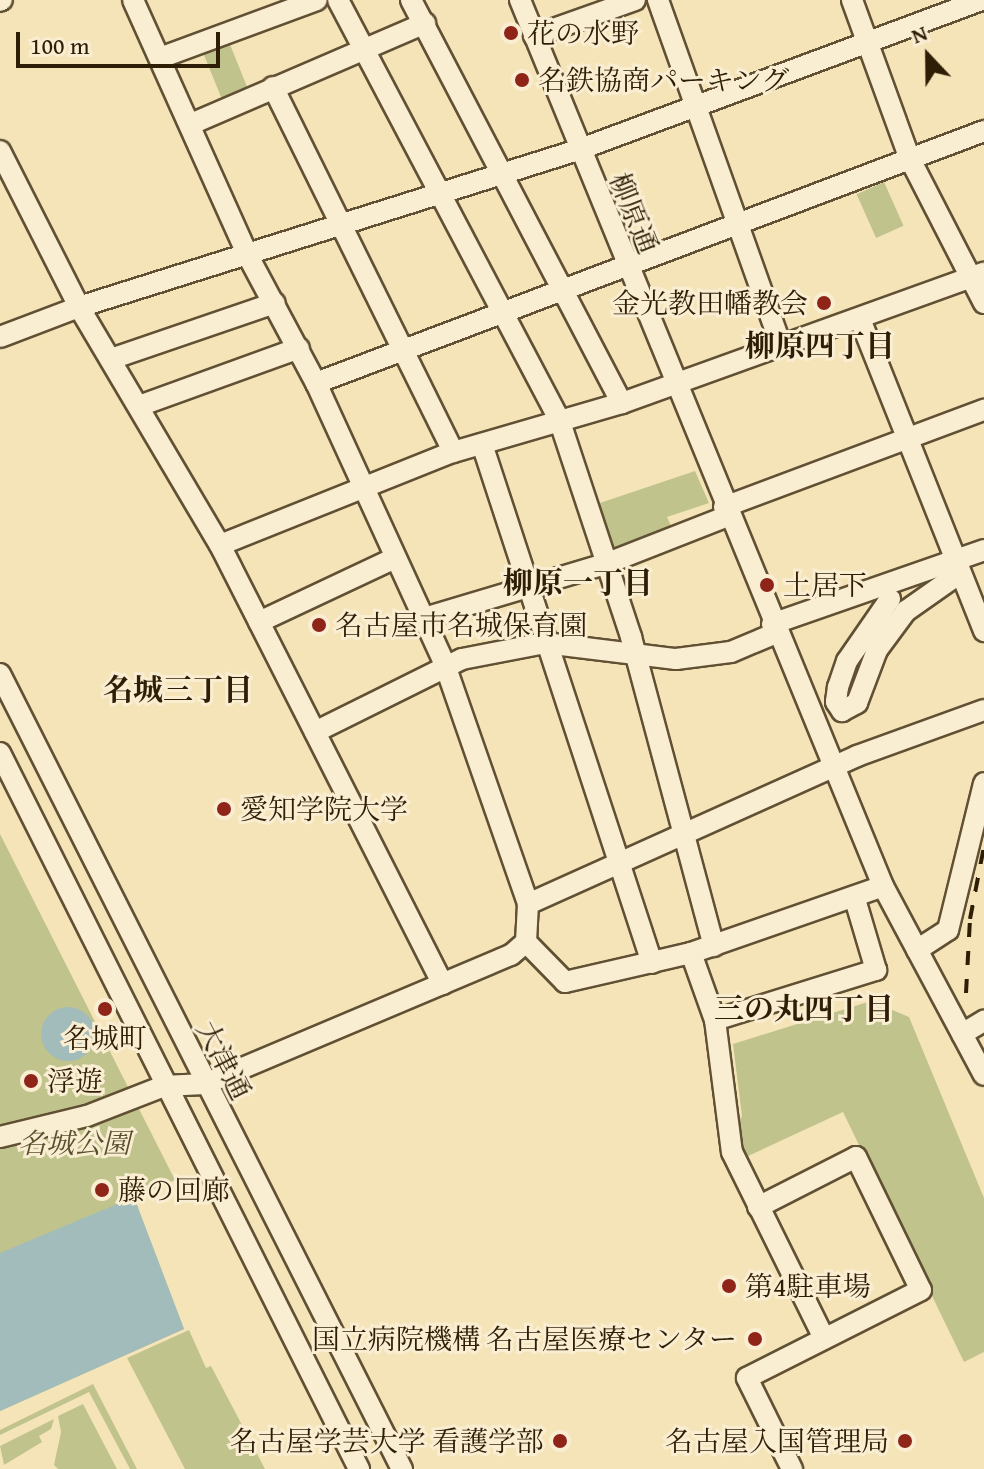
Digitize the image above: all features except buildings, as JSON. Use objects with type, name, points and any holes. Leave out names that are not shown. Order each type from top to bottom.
[{"type":"street","points":[[0,1137],[87,1116],[164,1086],[205,1084],[511,955],[526,942],[528,904],[445,665],[316,383],[247,254],[133,0]]},
{"type":"street","points":[[160,58],[317,0]]},
{"type":"street","points":[[338,0],[559,419],[608,563],[714,946]]},
{"type":"street","points":[[411,0],[622,403]]},
{"type":"street","name":"柳原通","points":[[520,0],[726,512],[883,886],[984,1075]]},
{"type":"street","points":[[534,36],[635,0]]},
{"type":"street","points":[[658,0],[781,346]]},
{"type":"street","points":[[852,0],[910,159],[978,276],[984,303]]},
{"type":"street","points":[[0,337],[79,307],[578,150],[982,0]]},
{"type":"street","points":[[191,124],[425,23]]},
{"type":"street","points":[[273,87],[453,452]]},
{"type":"street","points":[[316,383],[401,348],[984,131]]},
{"type":"street","points":[[0,151],[79,307],[220,545],[443,984]]},
{"type":"street","points":[[220,545],[453,452],[622,403],[978,276]]},
{"type":"street","points":[[111,359],[275,303]]},
{"type":"street","points":[[860,319],[984,631]]},
{"type":"street","points":[[139,406],[299,348]]},
{"type":"street","points":[[424,618],[608,563],[726,512],[984,410]]},
{"type":"street","points":[[482,444],[652,963]]},
{"type":"street","points":[[315,732],[445,665],[545,643],[676,659],[731,652],[774,629],[933,587],[984,550]]},
{"type":"street","points":[[259,622],[395,558]]},
{"type":"street","points":[[893,598],[857,703],[842,711],[836,702],[847,661],[893,598],[958,567]]},
{"type":"street","name":"大津通","points":[[0,674],[402,1469]]},
{"type":"street","points":[[528,904],[834,768],[984,710]]},
{"type":"street","points":[[0,753],[164,1086],[359,1469]]},
{"type":"street","points":[[917,950],[948,930],[984,783]]},
{"type":"street","points":[[526,942],[565,982],[691,953],[855,899],[883,886]]},
{"type":"street","points":[[715,1020],[876,970],[855,899]]},
{"type":"street","points":[[691,953],[715,1020],[732,1152],[824,1338]]},
{"type":"street","points":[[962,1034],[984,1021]]},
{"type":"street","points":[[758,1207],[856,1157],[921,1290],[747,1378],[792,1469]]},
{"type":"green space","points":[[229,42],[250,94],[224,104],[203,52]]},
{"type":"green space","points":[[884,182],[904,226],[876,238],[857,194]]},
{"type":"green space","points":[[695,471],[709,503],[667,517],[672,528],[613,555],[594,505]]},
{"type":"green space","name":"名城公園","points":[[0,834],[175,1180],[134,1198],[184,1329],[0,1411]]},
{"type":"green space","points":[[871,1001],[909,1017],[984,1198],[984,1352],[964,1362],[843,1112],[746,1157],[735,1128],[742,1116],[733,1044]]},
{"type":"green space","points":[[189,1330],[206,1368],[211,1366],[265,1469],[185,1469],[127,1358]]},
{"type":"green space","points":[[93,1384],[137,1469],[130,1469],[89,1392],[0,1435],[0,1430]]},
{"type":"green space","points":[[83,1404],[117,1469],[58,1469],[54,1465],[61,1432],[58,1416]]},
{"type":"green space","points":[[54,1419],[51,1429],[39,1436],[42,1442],[4,1465],[0,1446]]},
{"type":"water","points":[[68,1007],[87,1015],[95,1034],[87,1053],[68,1061],[49,1053],[41,1034],[49,1015]]},
{"type":"water","points":[[134,1197],[184,1329],[0,1411],[0,1253]]},
{"type":"railway","points":[[966,993],[970,919],[984,846]]},
{"type":"place","name":"花の水野","points":[[511,33]]},
{"type":"place","name":"名鉄協商パーキング","points":[[522,80]]},
{"type":"place","name":"金光教田幡教会","points":[[824,303]]},
{"type":"place","name":"土居下","points":[[767,585]]},
{"type":"place","name":"名古屋市名城保育園","points":[[319,625]]},
{"type":"place","name":"愛知学院大学","points":[[224,809]]},
{"type":"place","name":"名城町","points":[[105,1009]]},
{"type":"place","name":"浮遊","points":[[31,1081]]},
{"type":"place","name":"藤の回廊","points":[[102,1190]]},
{"type":"place","name":"第4駐車場","points":[[729,1286]]},
{"type":"place","name":"国立病院機構 名古屋医療センター","points":[[755,1339]]},
{"type":"place","name":"名古屋学芸大学 看護学部","points":[[560,1441]]},
{"type":"place","name":"名古屋入国管理局","points":[[905,1441]]},
{"type":"district","name":"柳原四丁目","points":[[820,345]]},
{"type":"district","name":"柳原一丁目","points":[[578,582]]},
{"type":"district","name":"名城三丁目","points":[[178,689]]},
{"type":"district","name":"三の丸四丁目","points":[[804,1008]]}]
